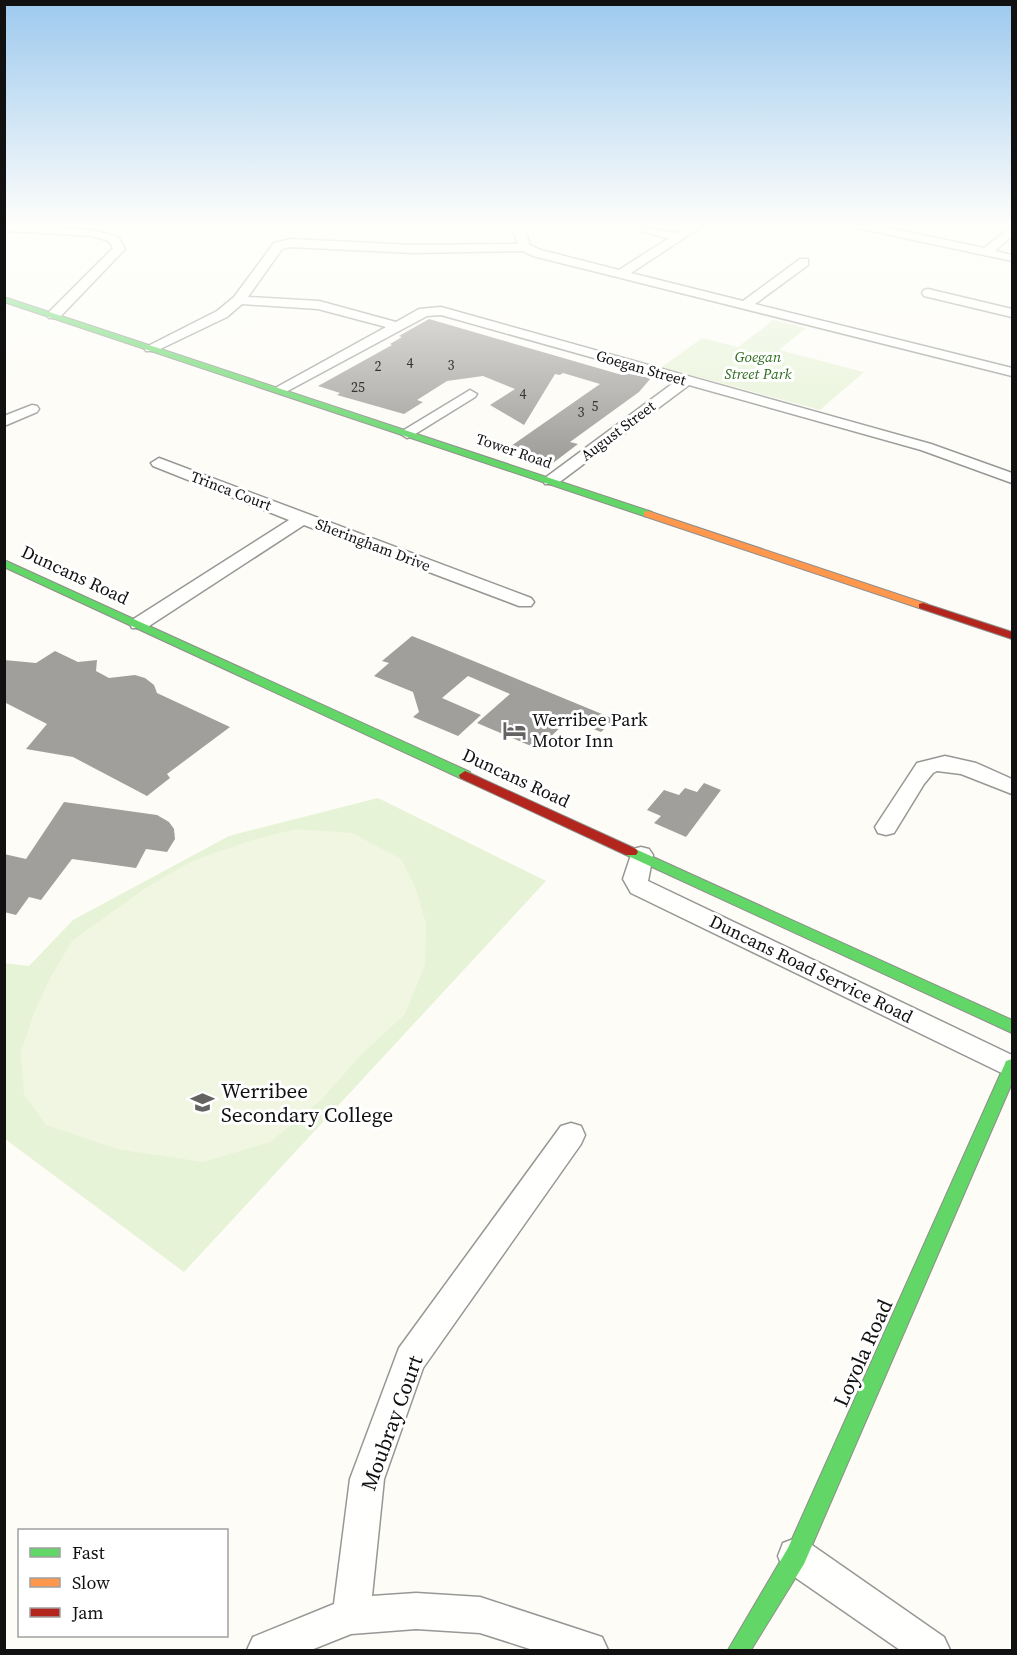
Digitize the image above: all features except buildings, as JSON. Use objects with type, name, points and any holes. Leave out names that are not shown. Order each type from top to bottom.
[{"type":"street","name":"Tower Road","points":[[14,302],[1012,636]]},
{"type":"street","points":[[54,315],[67,302]]},
{"type":"street","points":[[151,348],[222,314],[236,302]]},
{"type":"street","points":[[275,302],[319,305],[396,327]]},
{"type":"street","points":[[734,302],[1012,372]]},
{"type":"street","points":[[745,305],[749,302]]},
{"type":"street","points":[[968,302],[1012,313]]},
{"type":"street","name":"Goegan Street","points":[[282,390],[424,312],[441,311],[926,447],[1012,478]]},
{"type":"street","name":"August Street","points":[[552,481],[685,381]]},
{"type":"street","points":[[407,433],[470,394]]},
{"type":"street","points":[[4,422],[32,409]]},
{"type":"street","name":"Trinca Court","points":[[159,463],[302,519]]},
{"type":"street","name":"Sheringham Drive","points":[[139,624],[302,519],[525,603]]},
{"type":"street","name":"Duncans Road","points":[[4,563],[1012,1027]]},
{"type":"street","points":[[886,826],[923,769],[938,762],[957,765],[1012,787]]},
{"type":"street","name":"Duncans Road Service Road","points":[[641,855],[635,879],[639,887],[1012,1066]]},
{"type":"street","name":"Loyola Road","points":[[739,1650],[796,1556],[1012,1066]]},
{"type":"street","name":"Moubray Court","points":[[351,1616],[367,1479],[410,1359],[571,1135]]},
{"type":"street","points":[[796,1556],[931,1650]]},
{"type":"street","points":[[266,1650],[351,1616],[416,1611],[480,1615],[589,1650]]},
{"type":"green space","name":"Goegan Street Park","points":[[773,320],[806,328],[779,350],[864,372],[820,410],[662,367],[702,338],[738,347]]},
{"type":"green space","points":[[378,798],[546,881],[184,1272],[5,1139],[4,963],[29,966],[73,920],[229,836]]},
{"type":"green space","points":[[296,829],[352,833],[401,859],[416,889],[426,924],[425,965],[405,1014],[361,1055],[320,1101],[270,1142],[203,1162],[117,1149],[46,1125],[24,1094],[21,1052],[34,1013],[50,978],[72,941],[144,889],[192,861],[249,841]]},
{"type":"traffic: fast","points":[[14,302],[648,514]]},
{"type":"traffic: fast","points":[[4,563],[465,775]]},
{"type":"traffic: fast","points":[[631,852],[1012,1027]]},
{"type":"traffic: fast","points":[[739,1650],[796,1556],[1012,1066]]},
{"type":"traffic: slow","points":[[648,514],[923,606]]},
{"type":"traffic: jam","points":[[923,606],[1012,636]]},
{"type":"traffic: jam","points":[[465,775],[631,852]]},
{"type":"place","name":"Werribee Park Motor Inn","points":[[514,730]]},
{"type":"place","name":"Werribee Secondary College","points":[[203,1103]]}]
